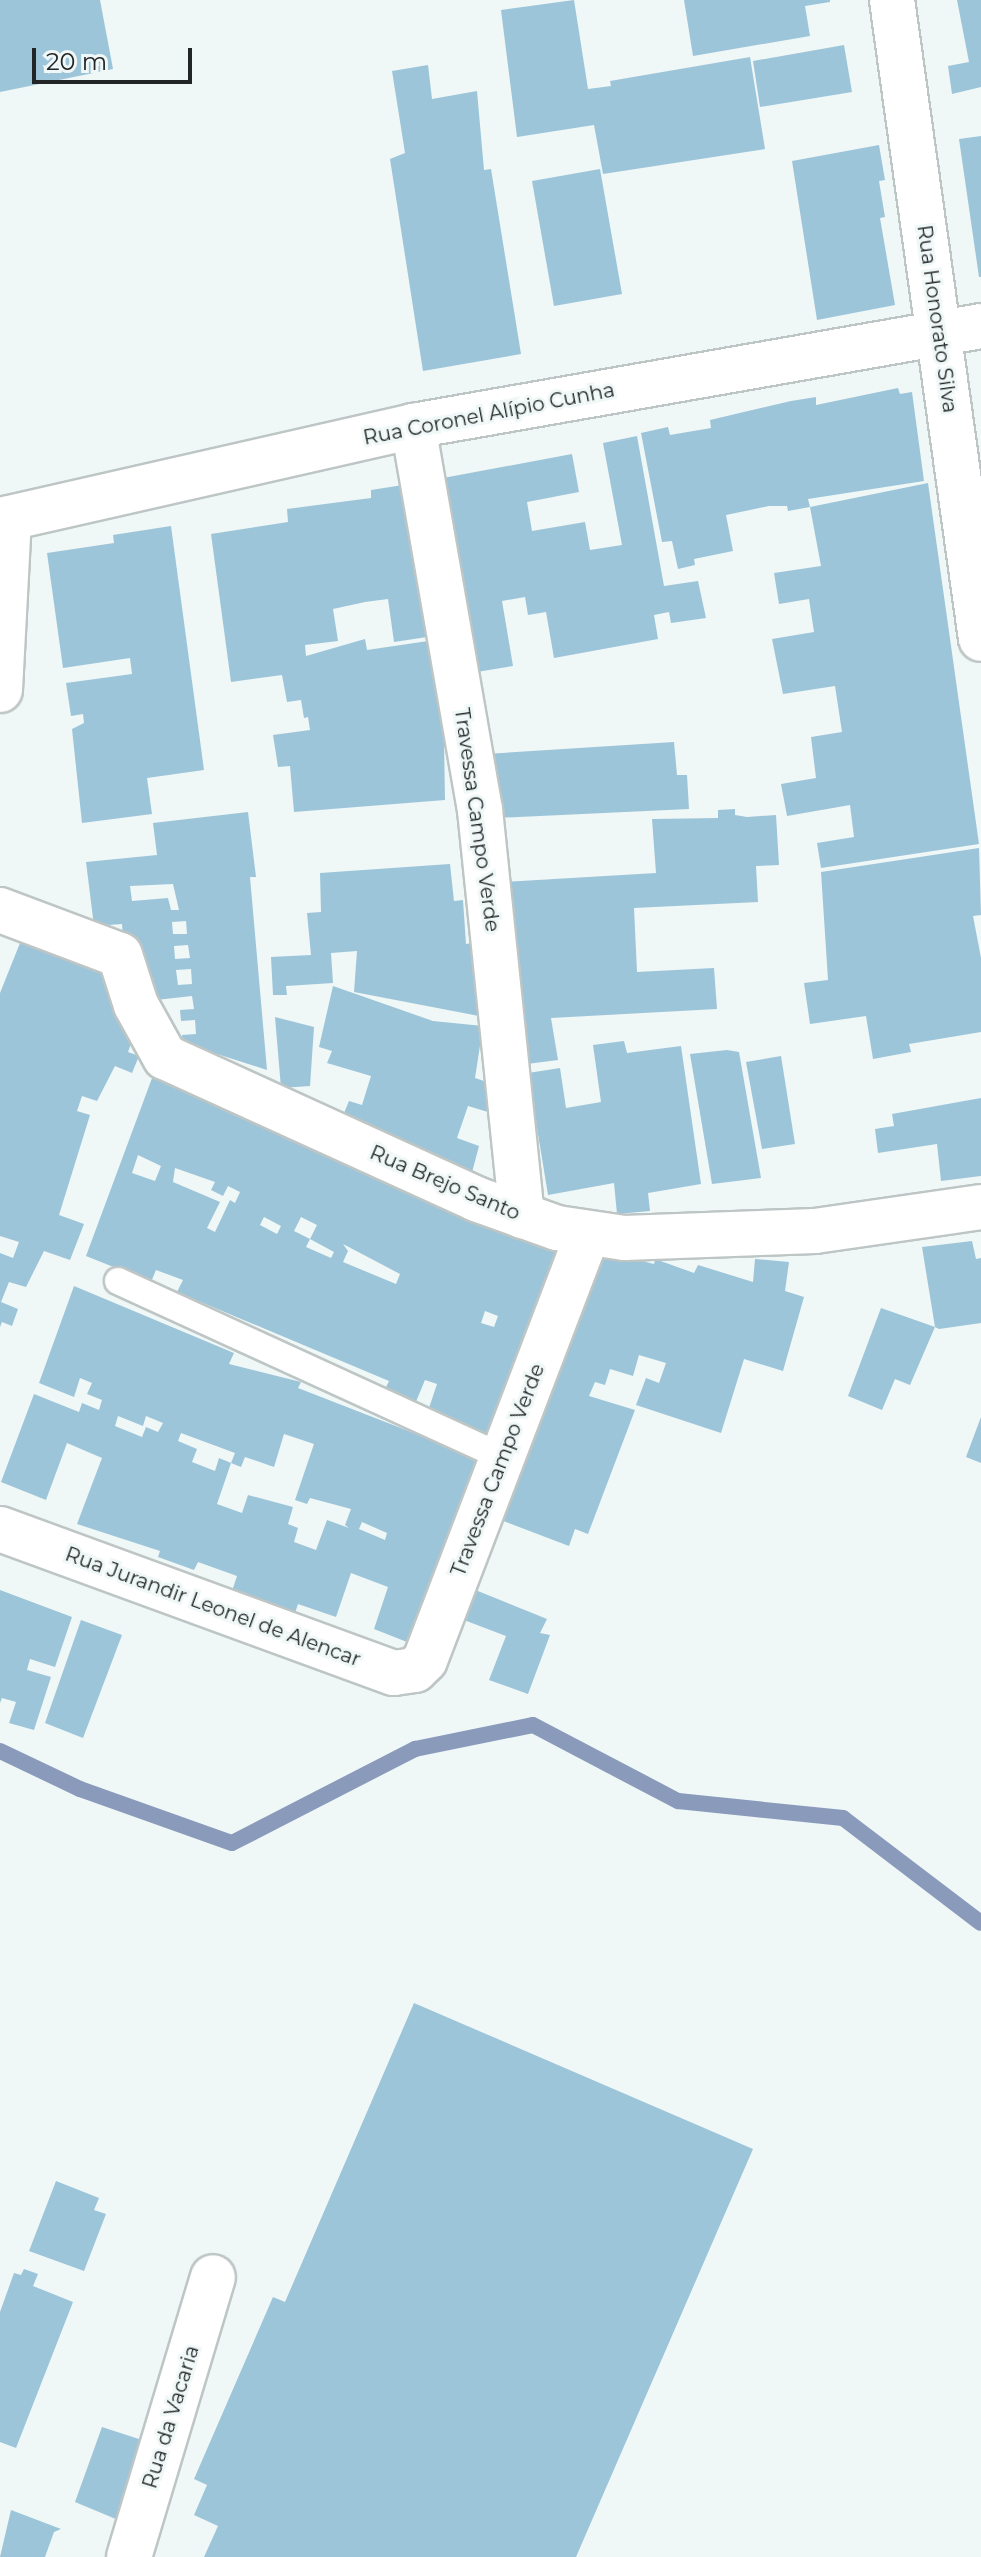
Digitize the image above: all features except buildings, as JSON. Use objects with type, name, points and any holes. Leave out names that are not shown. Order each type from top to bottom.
[{"type":"street","name":"Rua Honorato Silva","points":[[892,0],[960,329],[981,639]]},
{"type":"street","name":"Rua Coronel Alípio Cunha","points":[[4,519],[413,426],[960,329]]},
{"type":"street","name":"Travessa Campo Verde","points":[[413,426],[480,810],[522,1216]]},
{"type":"street","points":[[0,690],[4,519]]},
{"type":"street","name":"Rua Brejo Santo","points":[[0,910],[120,955],[136,1005],[165,1057],[522,1216],[588,1234],[624,1238],[815,1231],[981,1207]]},
{"type":"street","name":"Travessa Campo Verde","points":[[425,1660],[588,1234]]},
{"type":"street","name":"Rua Jurandir Leonel de Alencar","points":[[0,1529],[394,1673],[415,1670],[425,1660]]},
{"type":"street","name":"Rua da Vacaria","points":[[129,2557],[213,2277]]},
{"type":"lane","points":[[118,1281],[503,1457]]},
{"type":"waterway","points":[[0,1751],[80,1789],[232,1843],[415,1749],[533,1725],[678,1801],[843,1818],[981,1923]]}]
